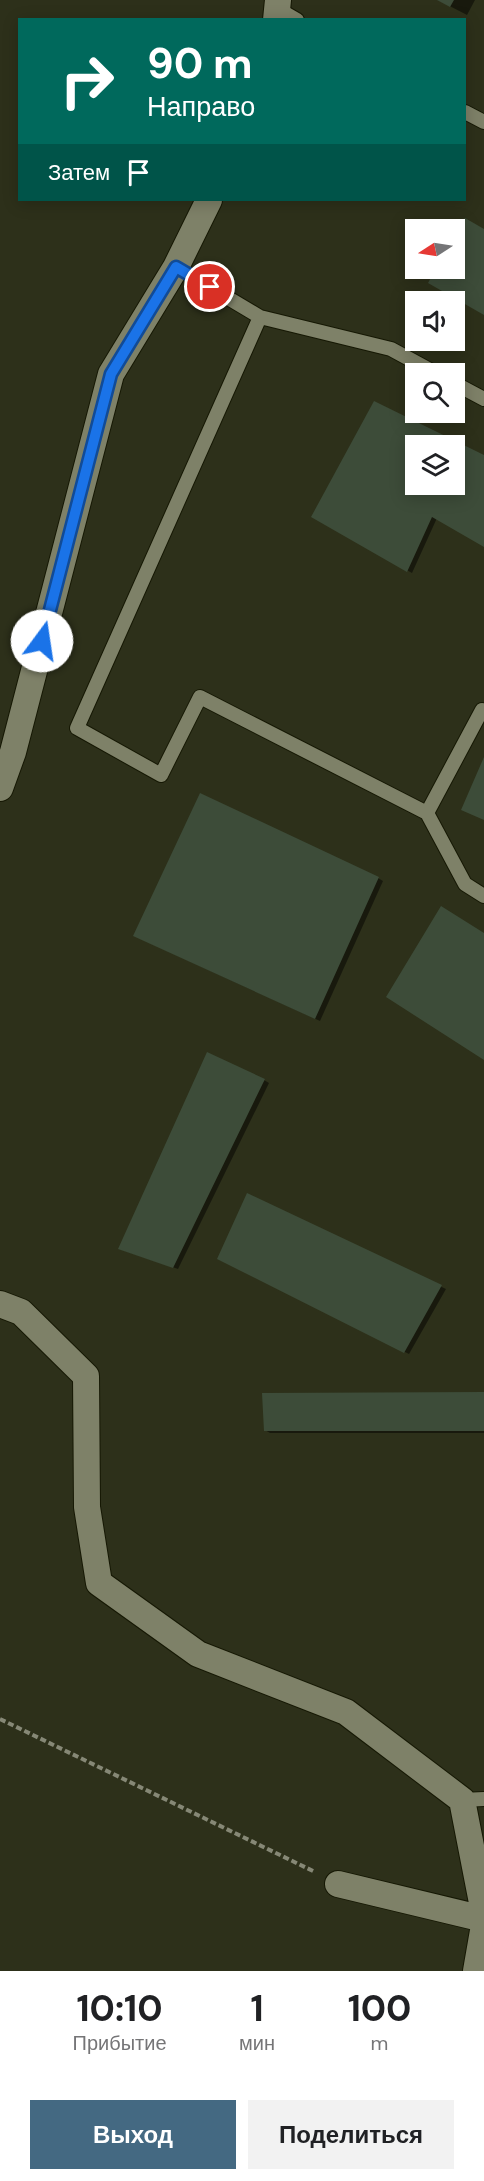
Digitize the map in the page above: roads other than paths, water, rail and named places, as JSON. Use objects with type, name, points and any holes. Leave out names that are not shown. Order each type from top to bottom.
[{"type":"street","points":[[0,788],[14,752],[111,374],[176,267],[209,201]]},
{"type":"street","points":[[0,1304],[21,1312],[87,1376],[87,1507],[99,1583],[198,1654],[346,1712],[473,1799],[484,1913]]},
{"type":"street","points":[[338,1884],[484,1918]]},
{"type":"street","points":[[476,1971],[484,1925]]},
{"type":"lane","points":[[466,113],[484,122]]},
{"type":"lane","points":[[176,267],[260,317],[391,349],[417,363]]},
{"type":"lane","points":[[260,317],[77,728],[161,775],[200,697],[428,813],[465,884],[484,896]]},
{"type":"lane","points":[[465,389],[484,399]]},
{"type":"lane","points":[[428,813],[482,710]]}]
